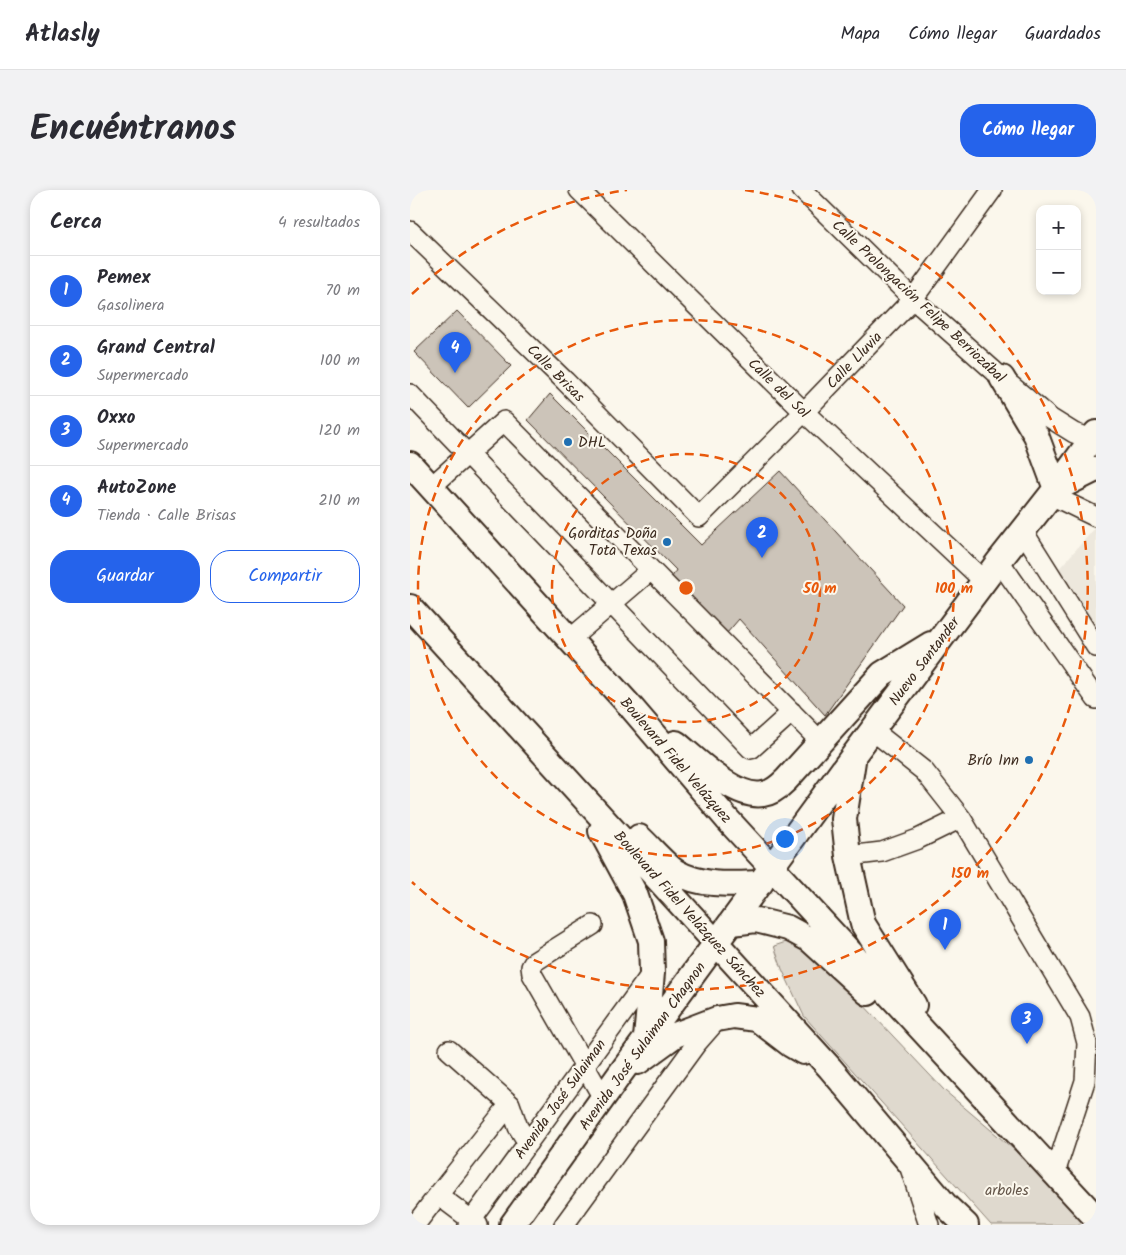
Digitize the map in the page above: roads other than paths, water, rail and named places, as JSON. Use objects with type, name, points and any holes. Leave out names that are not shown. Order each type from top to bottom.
[{"type":"main road","points":[[1002,378],[1036,435],[1053,492],[1096,469]]},
{"type":"main road","name":"Nuevo Santander","points":[[767,875],[872,730],[1094,437]]},
{"type":"main road","name":"Boulevard Fidel Velázquez","points":[[410,464],[631,707],[727,819],[767,875],[944,1053]]},
{"type":"main road","name":"Boulevard Fidel Velázquez Sánchez","points":[[410,607],[830,1068],[947,1207],[966,1225]]},
{"type":"main road","points":[[631,707],[730,786],[746,794],[763,794],[776,788],[786,780],[882,674],[943,636]]},
{"type":"main road","points":[[853,756],[844,819],[848,856],[863,924],[944,1053],[1096,1218]]},
{"type":"main road","points":[[578,790],[633,832],[676,872],[717,885],[767,875]]},
{"type":"main road","points":[[578,790],[635,894],[650,941],[652,973],[646,1040]]},
{"type":"main road","name":"Avenida José Sulaiman Chagnon","points":[[512,1225],[602,1098],[767,875]]},
{"type":"main road","points":[[732,923],[756,920],[788,928],[810,940],[888,1012],[944,1053]]},
{"type":"main road","points":[[620,1074],[676,1035],[717,1019],[734,1016],[757,1018],[791,1045],[830,1068]]},
{"type":"street","name":"Calle del Sol","points":[[579,190],[804,412],[984,581]]},
{"type":"street","name":"Calle Prolongación Felipe Berriozábal","points":[[802,190],[913,299],[1002,378],[1050,418],[1074,433],[1094,437]]},
{"type":"street","name":"Calle Lluvia","points":[[699,517],[913,299],[992,190]]},
{"type":"street","name":"Calle Brisas","points":[[410,231],[565,381],[699,517]]},
{"type":"street","points":[[410,394],[750,749],[792,712]]},
{"type":"street","points":[[431,487],[504,420],[822,742]]},
{"type":"street","points":[[1053,492],[1096,517]]},
{"type":"street","points":[[1023,530],[1096,647]]},
{"type":"street","points":[[999,561],[1096,699]]},
{"type":"street","points":[[569,640],[651,570]]},
{"type":"street","points":[[872,730],[924,771],[961,818],[1080,1017],[1087,1044],[1085,1081],[1055,1173]]},
{"type":"street","points":[[848,856],[882,852],[918,839],[961,818]]},
{"type":"street","points":[[593,925],[534,962],[531,967],[532,974],[602,1098]]},
{"type":"street","name":"Avenida José Sulaiman","points":[[472,1223],[652,973]]},
{"type":"street","points":[[564,1225],[696,1044],[717,1019]]},
{"type":"street","points":[[449,1050],[510,1104],[518,1127],[528,1143]]},
{"type":"street","points":[[415,1225],[510,1104]]},
{"type":"street","points":[[908,1160],[929,1225]]},
{"type":"street","points":[[438,1195],[472,1223]]},
{"type":"place","name":"AutoZone","points":[[455,373]]},
{"type":"place","name":"DHL","points":[[568,442]]},
{"type":"place","name":"Gorditas Doña Tota Texas","points":[[667,542]]},
{"type":"place","name":"Grand Central","points":[[762,558]]},
{"type":"place","name":"Brío Inn","points":[[1029,760]]},
{"type":"place","name":"Pemex","points":[[945,950]]},
{"type":"place","name":"Oxxo","points":[[1027,1044]]},
{"type":"park label","name":"arboles","points":[[1007,1190]]}]
